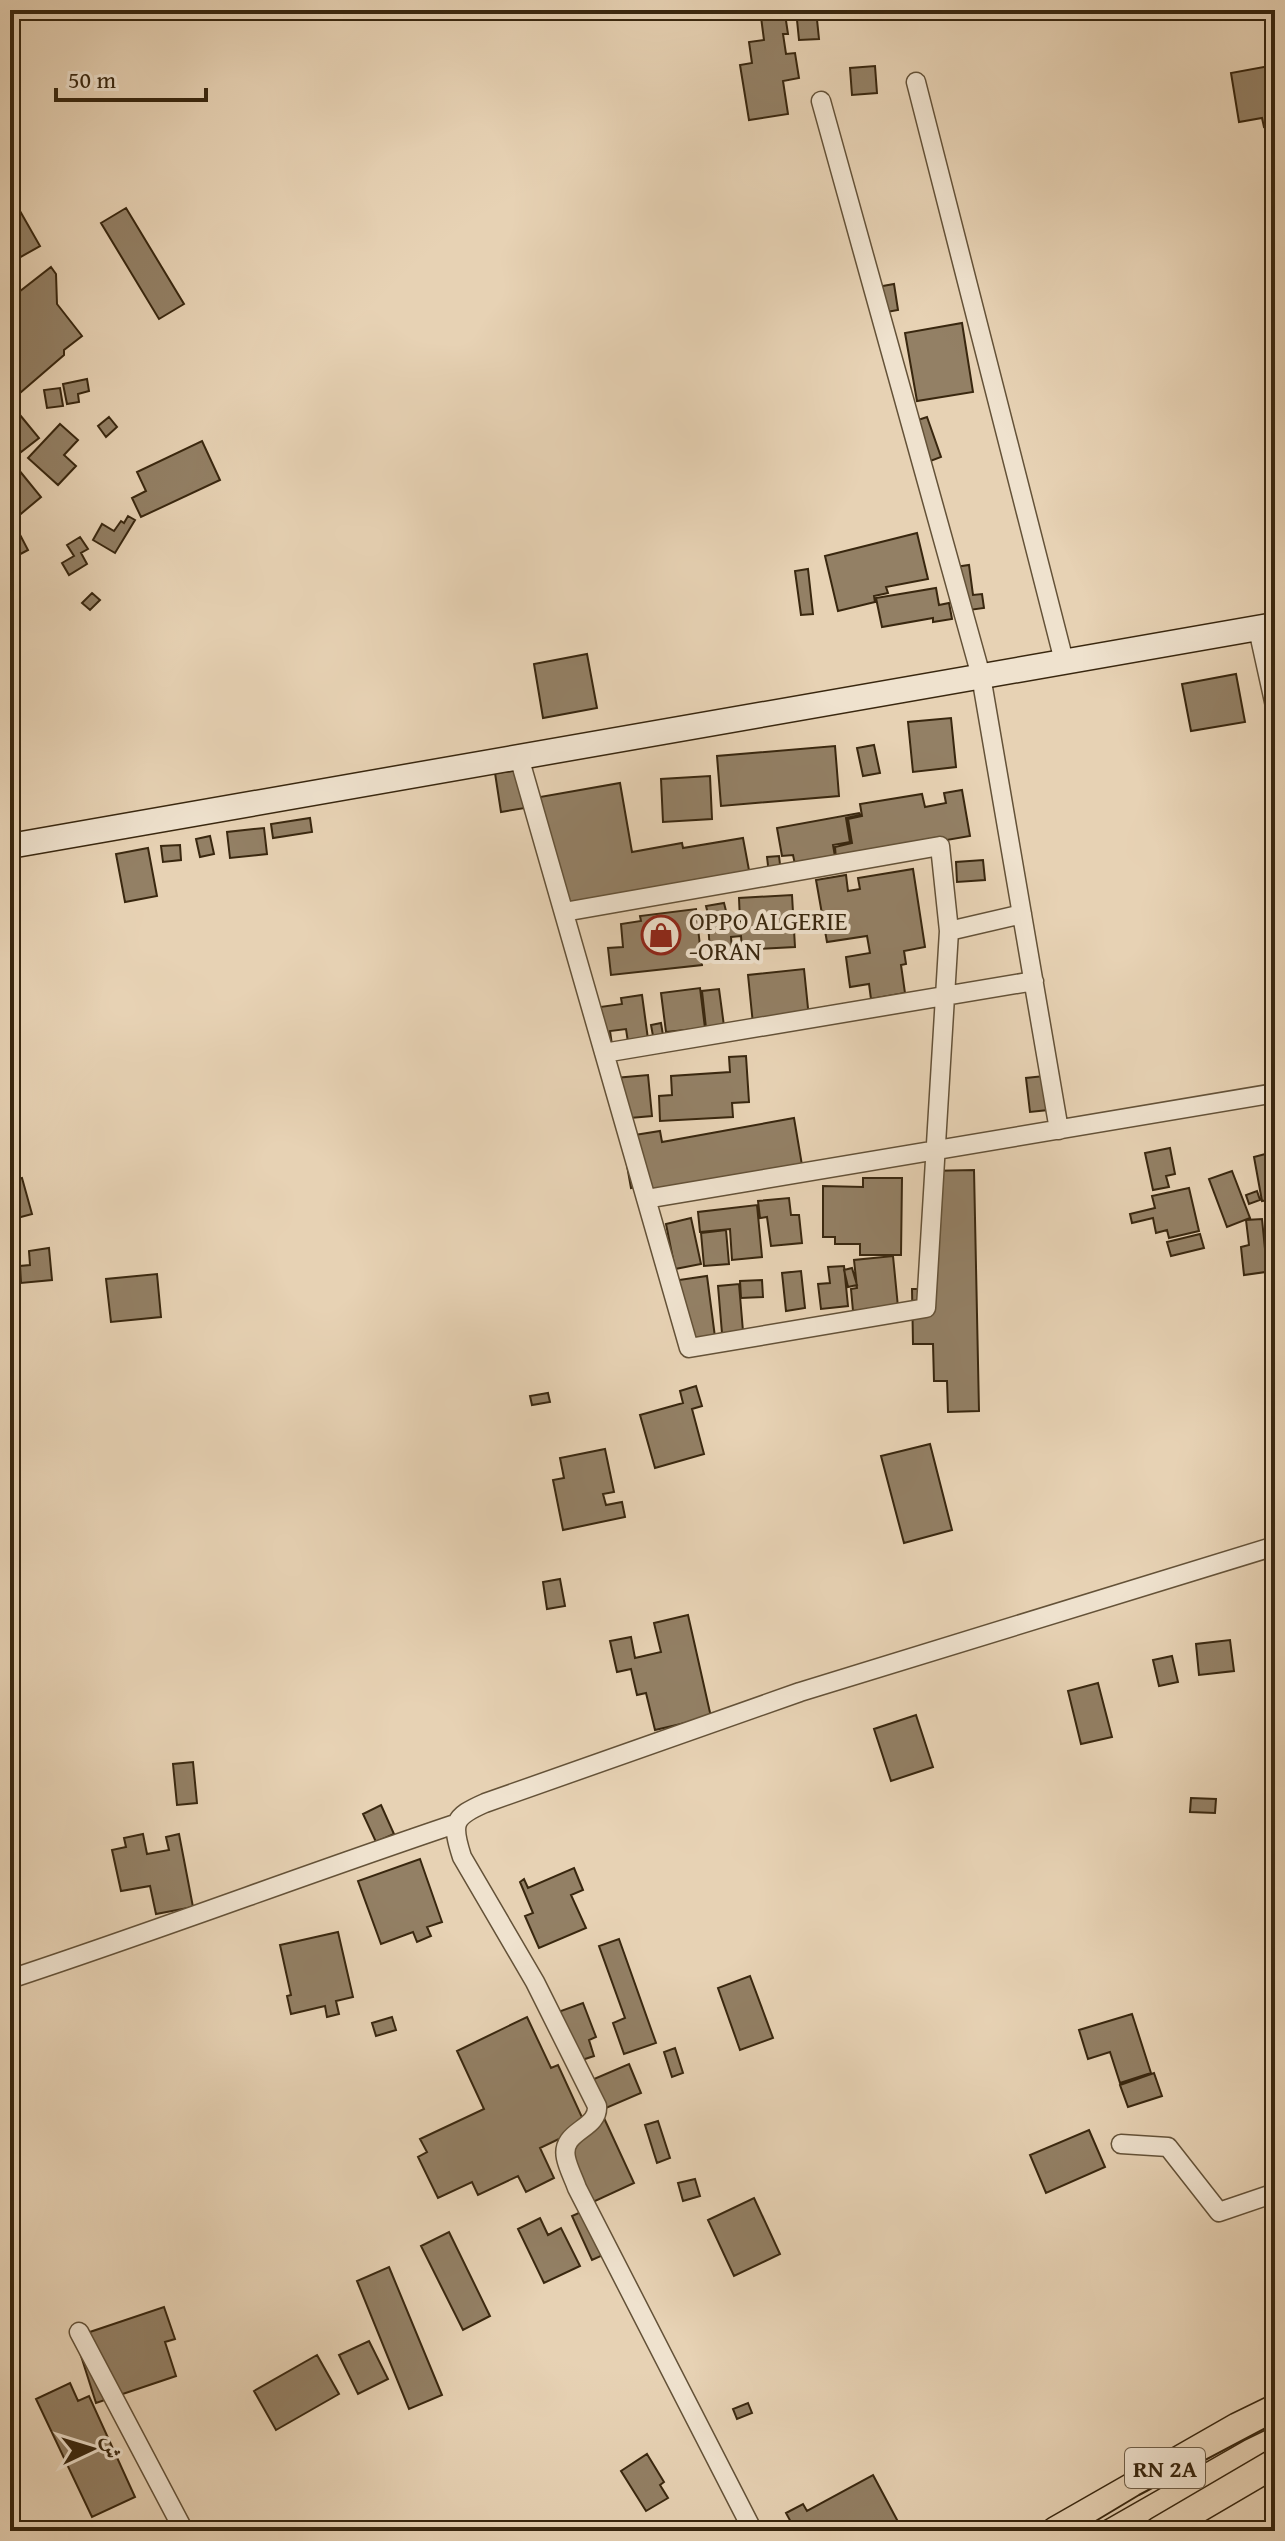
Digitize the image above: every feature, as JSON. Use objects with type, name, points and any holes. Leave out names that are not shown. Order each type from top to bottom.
[{"type":"main road","points":[[10,846],[1266,627]]},
{"type":"main road","name":"RN 2A","points":[[1056,2531],[1275,2409]]},
{"type":"main road","name":"RN 2A","points":[[1159,2531],[1275,2463]]},
{"type":"street","points":[[916,82],[1064,661]]},
{"type":"street","points":[[821,101],[981,676],[1059,1130]]},
{"type":"street","points":[[1266,627],[1275,706]]},
{"type":"street","points":[[519,757],[689,1348],[926,1308],[949,931],[940,846],[564,912]]},
{"type":"street","points":[[949,931],[1022,914]]},
{"type":"street","points":[[604,1053],[1034,981]]},
{"type":"street","points":[[646,1199],[1275,1093]]},
{"type":"street","points":[[753,2531],[577,2188],[565,2156],[566,2145],[571,2136],[597,2115],[597,2106],[535,1982],[462,1857],[455,1836],[455,1824],[460,1815],[485,1803],[800,1692],[1275,1546]]},
{"type":"street","points":[[10,1979],[455,1824]]},
{"type":"street","points":[[1121,2144],[1168,2147],[1219,2212],[1275,2193]]},
{"type":"street","points":[[79,2332],[184,2531]]},
{"type":"building","points":[[796,10],[816,10],[819,39],[799,40]]},
{"type":"building","points":[[785,14],[788,34],[783,34],[786,54],[795,53],[799,78],[783,81],[788,114],[749,120],[740,65],[752,63],[749,42],[764,40],[761,17]]},
{"type":"building","points":[[1275,65],[1275,125],[1264,127],[1262,118],[1239,122],[1231,73]]},
{"type":"building","points":[[875,66],[877,93],[852,95],[850,68]]},
{"type":"building","points":[[10,198],[40,246],[10,263]]},
{"type":"building","points":[[126,208],[184,304],[159,319],[101,223]]},
{"type":"building","points":[[51,267],[56,274],[57,304],[82,336],[20,393],[20,413],[10,422],[10,299]]},
{"type":"building","points":[[894,284],[898,310],[881,313],[877,287]]},
{"type":"building","points":[[962,323],[973,392],[917,401],[905,333]]},
{"type":"building","points":[[87,379],[89,391],[78,394],[79,402],[67,404],[63,384]]},
{"type":"building","points":[[60,388],[63,406],[47,408],[44,390]]},
{"type":"building","points":[[20,415],[39,438],[21,452],[10,438],[10,424]]},
{"type":"building","points":[[109,417],[117,427],[106,437],[98,426]]},
{"type":"building","points":[[927,417],[941,457],[920,465],[906,424]]},
{"type":"building","points":[[60,424],[78,440],[64,455],[76,466],[58,485],[28,458]]},
{"type":"building","points":[[202,441],[220,480],[141,517],[132,498],[146,491],[137,472]]},
{"type":"building","points":[[14,464],[41,497],[10,523],[10,467]]},
{"type":"building","points":[[128,516],[135,520],[115,553],[93,540],[102,524],[114,531]]},
{"type":"building","points":[[17,529],[28,550],[11,559],[10,533]]},
{"type":"building","points":[[917,533],[928,579],[886,587],[888,593],[874,596],[875,602],[838,611],[825,556]]},
{"type":"building","points":[[80,537],[88,549],[81,553],[87,564],[69,575],[62,563],[74,556],[67,545]]},
{"type":"building","points":[[969,565],[973,595],[982,594],[984,608],[955,612],[948,568]]},
{"type":"building","points":[[808,569],[813,614],[801,615],[795,571]]},
{"type":"building","points":[[936,588],[939,605],[949,603],[952,619],[933,622],[933,618],[882,627],[876,598]]},
{"type":"building","points":[[92,593],[100,600],[90,610],[82,603]]},
{"type":"building","points":[[587,654],[597,708],[543,718],[534,664]]},
{"type":"building","points":[[1236,674],[1245,722],[1191,731],[1182,684]]},
{"type":"building","points":[[951,718],[956,767],[913,772],[908,722]]},
{"type":"building","points":[[874,745],[880,773],[863,776],[857,748]]},
{"type":"building","points":[[835,746],[839,796],[721,806],[717,756]]},
{"type":"building","points":[[520,770],[525,808],[501,812],[495,773]]},
{"type":"building","points":[[710,776],[712,819],[663,822],[661,779]]},
{"type":"building","points":[[620,783],[632,852],[682,843],[683,848],[743,838],[751,881],[557,913],[540,797]]},
{"type":"building","points":[[962,790],[970,836],[836,859],[835,847],[852,843],[848,819],[862,816],[860,804],[922,794],[925,807],[946,803],[944,793]]},
{"type":"building","points":[[859,813],[846,818],[850,842],[833,845],[836,862],[796,869],[793,855],[782,856],[777,828]]},
{"type":"building","points":[[310,818],[312,832],[273,838],[271,824]]},
{"type":"building","points":[[264,828],[267,854],[230,858],[227,832]]},
{"type":"building","points":[[210,836],[214,854],[200,857],[196,839]]},
{"type":"building","points":[[180,845],[181,860],[163,862],[161,846]]},
{"type":"building","points":[[148,848],[157,896],[125,902],[116,854]]},
{"type":"building","points":[[779,856],[781,873],[769,874],[767,857]]},
{"type":"building","points":[[983,860],[985,880],[957,882],[956,862]]},
{"type":"building","points":[[913,869],[925,947],[904,951],[906,964],[901,965],[905,993],[871,999],[869,984],[850,987],[846,957],[870,953],[867,936],[827,942],[816,880],[846,875],[848,891],[860,889],[858,878]]},
{"type":"building","points":[[792,895],[795,947],[742,950],[741,936],[731,937],[732,950],[710,952],[708,922],[740,921],[739,898]]},
{"type":"building","points":[[724,903],[726,911],[708,914],[706,906]]},
{"type":"building","name":"OPPO ALGERIE -ORAN","points":[[696,909],[702,965],[611,975],[608,948],[623,947],[621,924],[641,921],[640,916]]},
{"type":"building","points":[[804,969],[809,1018],[753,1024],[748,975]]},
{"type":"building","points":[[700,988],[705,1028],[666,1032],[661,993]]},
{"type":"building","points":[[719,989],[724,1026],[706,1028],[702,991]]},
{"type":"building","points":[[642,995],[648,1039],[628,1042],[626,1029],[610,1031],[612,1045],[605,1046],[600,1007],[622,1004],[621,998]]},
{"type":"building","points":[[661,1023],[663,1035],[653,1036],[651,1025]]},
{"type":"building","points":[[746,1056],[749,1102],[732,1103],[733,1117],[660,1121],[659,1096],[672,1095],[671,1076],[730,1072],[729,1057]]},
{"type":"building","points":[[648,1075],[652,1116],[619,1119],[615,1078]]},
{"type":"building","points":[[1044,1076],[1048,1110],[1030,1112],[1026,1078]]},
{"type":"building","points":[[794,1118],[803,1171],[643,1198],[641,1186],[631,1188],[622,1137],[660,1131],[662,1142]]},
{"type":"building","points":[[1170,1148],[1175,1174],[1166,1176],[1169,1187],[1153,1190],[1145,1153]]},
{"type":"building","points":[[1269,1153],[1275,1199],[1262,1201],[1254,1157]]},
{"type":"building","points":[[974,1170],[979,1411],[948,1412],[947,1381],[934,1381],[933,1344],[913,1344],[912,1289],[929,1289],[927,1171]]},
{"type":"building","points":[[1232,1171],[1250,1218],[1227,1227],[1209,1179]]},
{"type":"building","points":[[22,1178],[32,1214],[10,1220],[10,1181]]},
{"type":"building","points":[[863,1178],[902,1178],[901,1255],[860,1255],[860,1244],[835,1244],[835,1237],[823,1237],[823,1186],[863,1187]]},
{"type":"building","points":[[1189,1188],[1199,1231],[1169,1238],[1167,1230],[1156,1233],[1153,1218],[1132,1223],[1130,1214],[1155,1208],[1152,1196]]},
{"type":"building","points":[[1257,1191],[1260,1200],[1249,1204],[1246,1195]]},
{"type":"building","points":[[789,1198],[791,1215],[799,1215],[802,1243],[771,1246],[767,1217],[760,1218],[758,1201]]},
{"type":"building","points":[[757,1205],[762,1257],[732,1260],[730,1229],[700,1232],[698,1212]]},
{"type":"building","points":[[691,1218],[701,1264],[675,1269],[666,1224]]},
{"type":"building","points":[[1262,1219],[1265,1249],[1275,1247],[1275,1307],[1270,1308],[1266,1272],[1244,1275],[1241,1247],[1249,1245],[1246,1220]]},
{"type":"building","points":[[726,1230],[729,1264],[704,1266],[701,1233]]},
{"type":"building","points":[[1200,1234],[1204,1248],[1171,1256],[1167,1242]]},
{"type":"building","points":[[49,1248],[52,1280],[21,1283],[20,1266],[30,1265],[29,1251]]},
{"type":"building","points":[[893,1256],[898,1307],[853,1311],[851,1289],[857,1288],[854,1260]]},
{"type":"building","points":[[844,1266],[848,1306],[821,1309],[818,1284],[830,1283],[828,1267]]},
{"type":"building","points":[[852,1268],[857,1285],[848,1287],[844,1270]]},
{"type":"building","points":[[801,1271],[805,1308],[786,1311],[782,1273]]},
{"type":"building","points":[[157,1274],[161,1317],[111,1322],[106,1279]]},
{"type":"building","points":[[707,1276],[715,1337],[679,1342],[672,1281]]},
{"type":"building","points":[[762,1280],[763,1297],[741,1298],[740,1281]]},
{"type":"building","points":[[739,1284],[744,1343],[723,1345],[718,1286]]},
{"type":"building","points":[[696,1386],[702,1406],[692,1409],[704,1454],[655,1468],[640,1415],[683,1403],[680,1391]]},
{"type":"building","points":[[548,1393],[550,1402],[532,1405],[530,1396]]},
{"type":"building","points":[[930,1444],[952,1530],[904,1543],[881,1456]]},
{"type":"building","points":[[605,1449],[614,1492],[603,1494],[606,1505],[622,1502],[625,1517],[563,1530],[553,1480],[564,1478],[560,1458]]},
{"type":"building","points":[[560,1579],[565,1606],[547,1609],[543,1582]]},
{"type":"building","points":[[688,1615],[711,1717],[655,1730],[646,1693],[637,1695],[631,1669],[617,1672],[610,1641],[631,1637],[635,1658],[661,1652],[654,1623]]},
{"type":"building","points":[[1230,1640],[1234,1671],[1199,1675],[1196,1644]]},
{"type":"building","points":[[1172,1656],[1178,1682],[1159,1686],[1153,1660]]},
{"type":"building","points":[[1098,1683],[1112,1737],[1081,1744],[1068,1691]]},
{"type":"building","points":[[916,1715],[933,1767],[891,1781],[874,1729]]},
{"type":"building","points":[[193,1762],[197,1803],[177,1805],[173,1764]]},
{"type":"building","points":[[1191,1798],[1216,1799],[1215,1813],[1190,1812]]},
{"type":"building","points":[[381,1805],[394,1834],[376,1842],[363,1814]]},
{"type":"building","points":[[143,1834],[147,1854],[169,1850],[166,1837],[179,1834],[193,1907],[156,1914],[150,1886],[121,1891],[112,1850],[126,1847],[124,1838]]},
{"type":"building","points":[[420,1859],[442,1922],[427,1927],[431,1936],[417,1942],[413,1932],[381,1944],[358,1881]]},
{"type":"building","points":[[574,1868],[583,1890],[571,1895],[586,1928],[539,1948],[525,1916],[533,1913],[520,1882],[524,1879],[528,1888]]},
{"type":"building","points":[[338,1932],[353,1997],[336,2001],[339,2014],[327,2017],[325,2006],[291,2014],[287,1996],[291,1995],[280,1945]]},
{"type":"building","points":[[619,1939],[656,2043],[624,2054],[613,2023],[625,2018],[599,1946]]},
{"type":"building","points":[[750,1976],[773,2038],[740,2050],[718,1988]]},
{"type":"building","points":[[583,2003],[596,2037],[589,2040],[594,2056],[576,2062],[558,2012]]},
{"type":"building","points":[[1132,2014],[1151,2073],[1120,2083],[1110,2052],[1088,2059],[1079,2030]]},
{"type":"building","points":[[392,2017],[396,2030],[376,2036],[372,2023]]},
{"type":"building","points":[[527,2017],[551,2068],[558,2065],[586,2126],[540,2148],[554,2178],[526,2192],[518,2176],[478,2195],[472,2182],[438,2198],[418,2157],[427,2152],[420,2139],[484,2109],[457,2051]]},
{"type":"building","points":[[675,2048],[683,2073],[672,2077],[664,2052]]},
{"type":"building","points":[[629,2064],[641,2093],[599,2111],[587,2082]]},
{"type":"building","points":[[1154,2073],[1162,2096],[1128,2107],[1120,2085]]},
{"type":"building","points":[[604,2118],[634,2183],[593,2202],[564,2137]]},
{"type":"building","points":[[658,2121],[670,2158],[657,2163],[645,2125]]},
{"type":"building","points":[[1089,2130],[1105,2167],[1046,2193],[1030,2155]]},
{"type":"building","points":[[695,2179],[700,2196],[683,2201],[678,2183]]},
{"type":"building","points":[[754,2198],[780,2254],[734,2276],[708,2220]]},
{"type":"building","points":[[592,2207],[612,2251],[592,2260],[572,2216]]},
{"type":"building","points":[[540,2218],[548,2235],[561,2228],[580,2266],[544,2283],[518,2229]]},
{"type":"building","points":[[449,2232],[490,2316],[463,2330],[421,2246]]},
{"type":"building","points":[[389,2267],[442,2395],[409,2409],[357,2281]]},
{"type":"building","points":[[164,2307],[175,2339],[165,2342],[176,2376],[96,2403],[75,2337]]},
{"type":"building","points":[[369,2341],[388,2379],[358,2394],[339,2355]]},
{"type":"building","points":[[317,2355],[339,2394],[276,2430],[254,2391]]},
{"type":"building","points":[[70,2383],[78,2401],[89,2396],[135,2497],[92,2517],[36,2399]]},
{"type":"building","points":[[748,2403],[752,2413],[737,2419],[733,2409]]},
{"type":"building","points":[[647,2454],[664,2482],[660,2485],[668,2498],[646,2511],[621,2471]]},
{"type":"building","points":[[873,2475],[903,2531],[779,2531],[792,2524],[786,2513],[803,2504],[807,2511]]},
{"type":"tram line","points":[[1079,2531],[1139,2495],[1275,2423]]},
{"type":"place","name":"OPPO ALGERIE -ORAN","points":[[661,935]]}]
